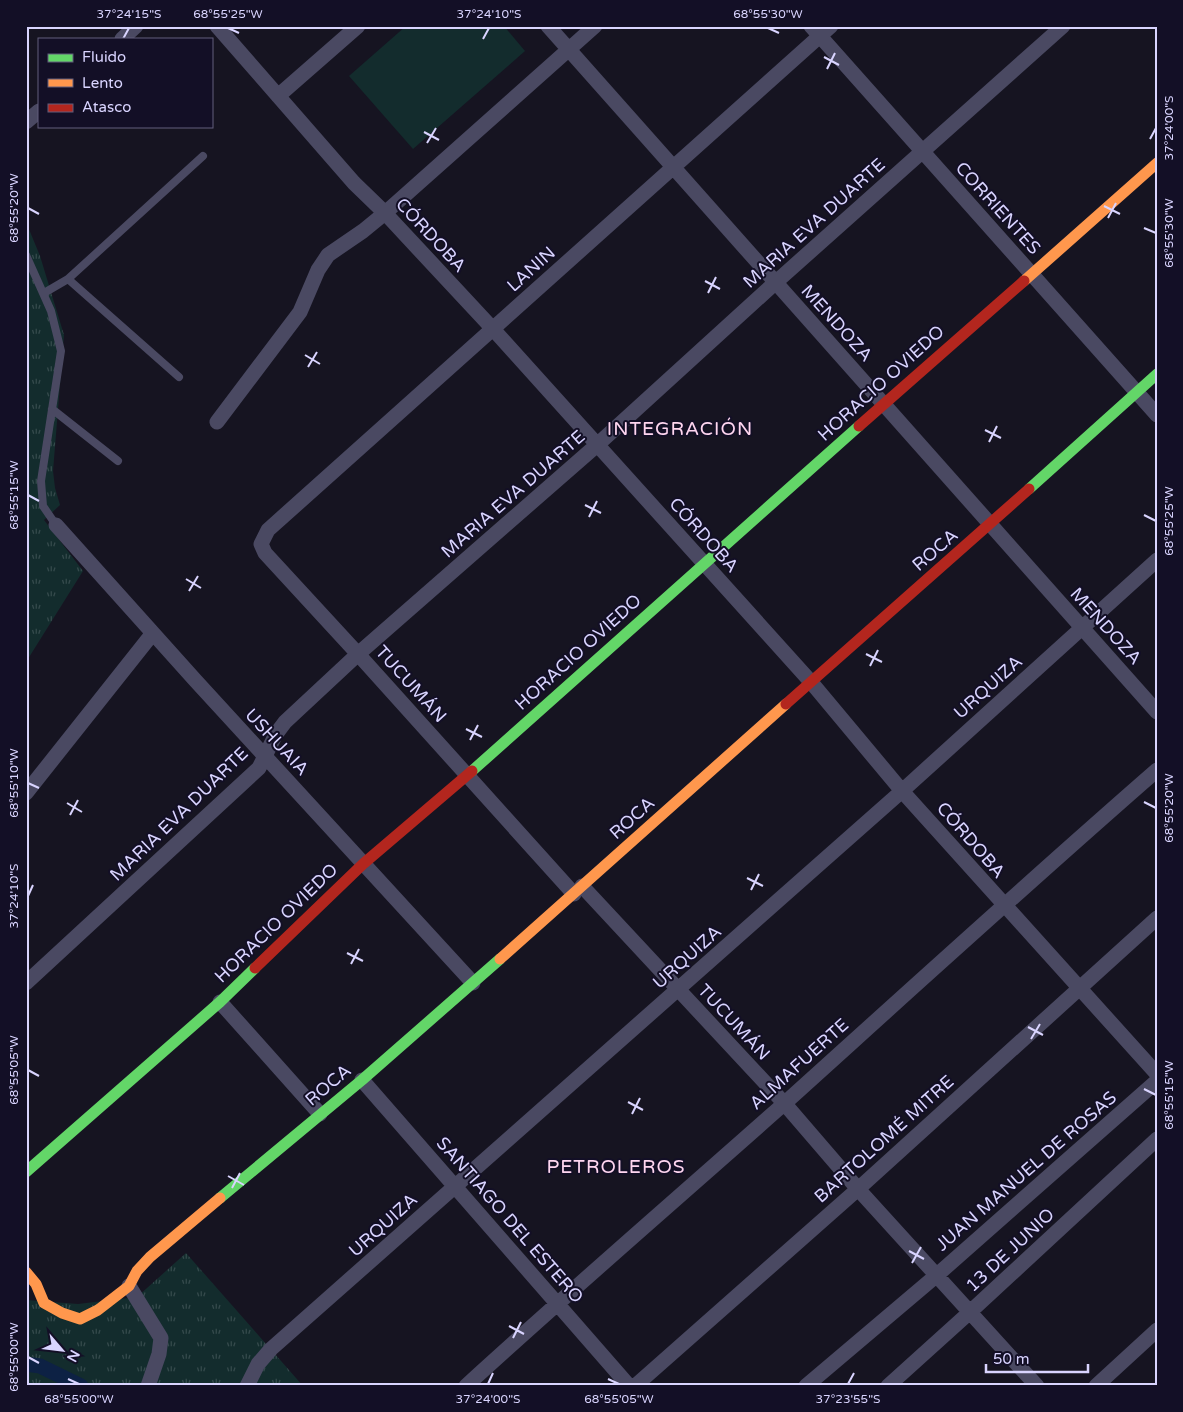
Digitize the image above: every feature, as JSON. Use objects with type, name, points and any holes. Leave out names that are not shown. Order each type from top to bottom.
[{"type":"street","points":[[123,38],[136,26]]},
{"type":"street","name":"CÓRDOBA","points":[[217,26],[354,183],[385,213],[493,329],[811,682],[902,791],[1157,1074]]},
{"type":"street","points":[[278,96],[358,26]]},
{"type":"street","name":"MENDOZA","points":[[548,26],[1157,712]]},
{"type":"street","points":[[217,422],[300,312],[318,270],[328,255],[385,213],[596,26]]},
{"type":"street","name":"MARIA EVA DUARTE","points":[[26,983],[259,768],[276,734],[285,722],[358,654],[597,445],[776,282],[1063,26]]},
{"type":"street","name":"CORRIENTES","points":[[820,30],[923,152],[1157,415]]},
{"type":"street","name":"LANIN","points":[[261,544],[268,530],[493,329],[820,30]]},
{"type":"street","points":[[26,122],[38,112]]},
{"type":"street","name":"HORACIO OVIEDO","points":[[26,1172],[220,1002],[363,864],[467,775],[1157,162]]},
{"type":"street","name":"ROCA","points":[[129,1286],[137,1271],[150,1256],[362,1080],[473,983],[1157,374]]},
{"type":"street","name":"USHUAIA","points":[[56,525],[473,983]]},
{"type":"street","name":"TUCUMÁN","points":[[261,544],[265,553],[467,775],[678,990],[784,1103],[858,1189],[1037,1386]]},
{"type":"street","name":"URQUIZA","points":[[247,1386],[258,1364],[271,1349],[902,791],[1157,560]]},
{"type":"street","points":[[26,793],[153,633]]},
{"type":"street","name":"ALMAFUERTE","points":[[466,1386],[1003,905],[1157,770]]},
{"type":"street","name":"BARTOLOMÉ MITRE","points":[[634,1386],[858,1189],[1157,918]]},
{"type":"street","points":[[220,1002],[320,1114]]},
{"type":"street","name":"SANTIAGO DEL ESTERO","points":[[362,1080],[629,1386]]},
{"type":"street","name":"JUAN MANUEL DE ROSAS","points":[[806,1386],[937,1275],[1157,1081]]},
{"type":"street","name":"13 DE JUNIO","points":[[888,1386],[1157,1139]]},
{"type":"street","points":[[26,1272],[36,1284],[44,1303],[62,1313],[80,1319],[98,1310],[129,1286],[161,1338],[159,1354],[148,1386]]},
{"type":"street","points":[[1096,1386],[1157,1330]]},
{"type":"lane","points":[[44,293],[68,279],[203,156]]},
{"type":"lane","points":[[26,255],[51,311],[61,351],[41,480],[44,506],[56,525]]},
{"type":"lane","points":[[68,279],[179,377]]},
{"type":"lane","points":[[52,409],[118,461]]},
{"type":"green space","points":[[406,26],[504,26],[525,51],[413,149],[349,76]]},
{"type":"green space","points":[[26,222],[40,256],[64,335],[53,471],[60,505],[44,520],[83,571],[26,662]]},
{"type":"green space","points":[[186,1253],[303,1386],[26,1386],[26,1300],[78,1304],[137,1297]]},
{"type":"waterway","points":[[26,1364],[40,1366],[81,1386]]},
{"type":"traffic: fast","points":[[1029,489],[1157,374]]},
{"type":"traffic: fast","points":[[472,771],[859,426]]},
{"type":"traffic: fast","points":[[220,1198],[362,1080],[500,959]]},
{"type":"traffic: fast","points":[[26,1172],[220,1002],[255,968]]},
{"type":"traffic: slow","points":[[1024,281],[1157,163]]},
{"type":"traffic: slow","points":[[500,959],[786,704]]},
{"type":"traffic: slow","points":[[26,1272],[36,1284],[44,1303],[62,1313],[80,1319],[98,1310],[129,1286],[137,1271],[150,1257],[220,1198]]},
{"type":"traffic: jam","points":[[859,426],[1024,281]]},
{"type":"traffic: jam","points":[[786,704],[1029,489]]},
{"type":"traffic: jam","points":[[255,968],[363,864],[472,771]]},
{"type":"district","name":"INTEGRACIÓN","points":[[680,428]]},
{"type":"district","name":"PETROLEROS","points":[[616,1166]]}]
